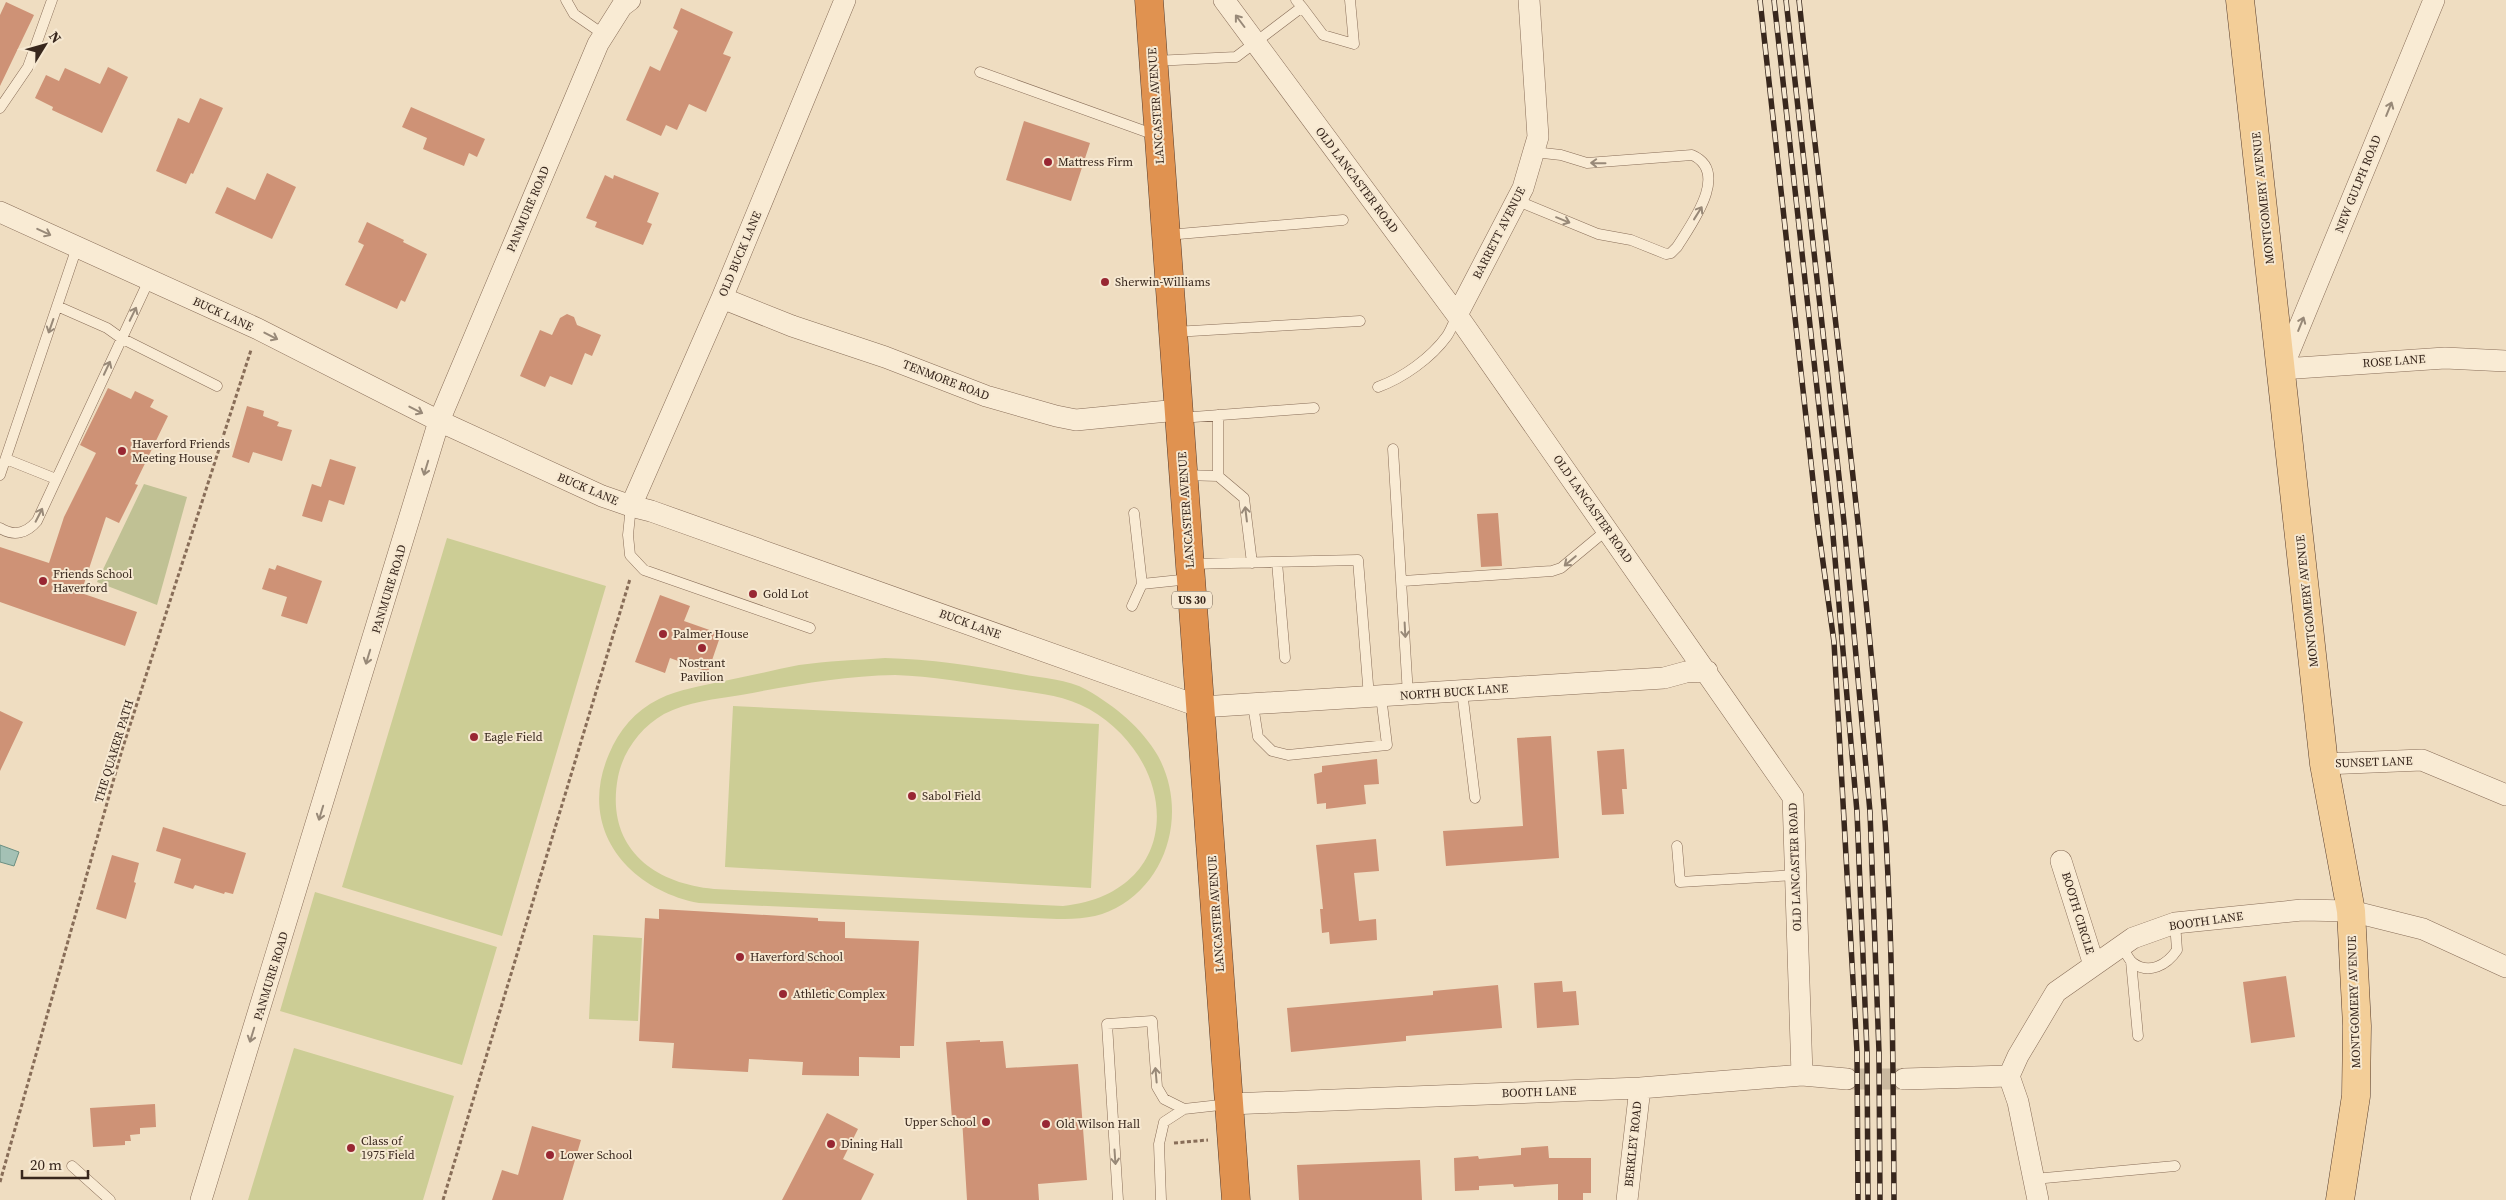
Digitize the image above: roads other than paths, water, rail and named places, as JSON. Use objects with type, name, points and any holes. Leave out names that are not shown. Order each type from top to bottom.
[{"type":"highway","name":"LANCASTER AVENUE","points":[[1149,0],[1236,1200]]},
{"type":"main road","name":"MONTGOMERY AVENUE","points":[[2240,0],[2324,764],[2351,911],[2357,1026],[2356,1096],[2340,1200]]},
{"type":"street","name":"PANMURE ROAD","points":[[201,1200],[439,421],[603,34],[622,6],[630,0]]},
{"type":"street","name":"OLD BUCK LANE","points":[[631,506],[722,298],[845,0]]},
{"type":"street","name":"OLD LANCASTER ROAD","points":[[1224,0],[1457,315],[1707,671],[1793,797],[1802,1076]]},
{"type":"street","name":"BARRETT AVENUE","points":[[1457,315],[1518,201],[1538,138],[1529,0]]},
{"type":"street","name":"NEW GULPH ROAD","points":[[2282,369],[2434,0]]},
{"type":"street","name":"BUCK LANE","points":[[0,212],[77,247],[147,285],[258,329],[439,421],[602,496],[661,514],[1201,707]]},
{"type":"street","name":"TENMORE ROAD","points":[[722,298],[792,326],[886,357],[986,396],[1056,416],[1076,420],[1179,414]]},
{"type":"street","name":"ROSE LANE","points":[[2282,369],[2445,358],[2506,360]]},
{"type":"street","name":"NORTH BUCK LANE","points":[[1201,707],[1664,678],[1686,672],[1707,671]]},
{"type":"street","name":"SUNSET LANE","points":[[2324,764],[2422,760],[2506,795]]},
{"type":"street","name":"BOOTH CIRCLE","points":[[2062,861],[2094,965]]},
{"type":"street","name":"BOOTH LANE","points":[[2009,1076],[2018,1056],[2056,992],[2094,965],[2126,954],[2133,938],[2175,923],[2302,910],[2351,911],[2423,929],[2506,967]]},
{"type":"street","name":"BOOTH LANE","points":[[1230,1104],[1640,1088],[1802,1076],[1847,1079]]},
{"type":"street","points":[[1904,1079],[2009,1076],[2018,1102],[2038,1200]]},
{"type":"street","name":"BERKLEY ROAD","points":[[1627,1200],[1640,1088]]},
{"type":"lane","points":[[0,108],[28,67],[52,0]]},
{"type":"lane","points":[[566,0],[574,14],[603,34]]},
{"type":"lane","points":[[1153,61],[1236,57],[1299,4],[1323,35],[1354,44],[1350,0]]},
{"type":"lane","points":[[980,72],[1159,136]]},
{"type":"lane","points":[[1518,201],[1598,234],[1630,240],[1666,254],[1671,253],[1677,248],[1706,201],[1708,192],[1706,169],[1700,158],[1692,155],[1587,163],[1561,155],[1534,152]]},
{"type":"lane","points":[[1166,236],[1343,220]]},
{"type":"lane","points":[[0,475],[77,247]]},
{"type":"lane","points":[[0,528],[17,533],[31,527],[37,521],[147,285]]},
{"type":"lane","points":[[57,306],[107,328],[121,338],[217,386]]},
{"type":"lane","points":[[1378,386],[1394,381],[1423,360],[1447,336],[1457,315]]},
{"type":"lane","points":[[1173,332],[1360,321]]},
{"type":"lane","points":[[1179,414],[1218,415],[1314,408]]},
{"type":"lane","points":[[1218,415],[1218,476]]},
{"type":"lane","points":[[1393,449],[1408,695]]},
{"type":"lane","points":[[6,459],[56,479]]},
{"type":"lane","points":[[1183,475],[1218,476],[1244,498],[1252,563]]},
{"type":"lane","points":[[631,506],[628,535],[630,556],[644,570],[810,628]]},
{"type":"lane","points":[[1132,606],[1142,584],[1134,513]]},
{"type":"lane","points":[[1402,581],[1552,571],[1562,568],[1608,529]]},
{"type":"lane","points":[[1142,584],[1190,572],[1252,563],[1358,560],[1375,697],[1386,745],[1288,754],[1272,751],[1258,737],[1253,705]]},
{"type":"lane","points":[[1277,562],[1285,658]]},
{"type":"lane","points":[[1462,691],[1475,798]]},
{"type":"lane","points":[[1677,846],[1680,882],[1796,875]]},
{"type":"lane","points":[[2126,954],[2148,968],[2165,964],[2177,950],[2175,923]]},
{"type":"lane","points":[[2126,954],[2138,1036]]},
{"type":"lane","points":[[1118,1200],[1107,1024],[1152,1021],[1157,1086],[1164,1099],[1184,1109]]},
{"type":"lane","points":[[1161,1200],[1161,1130],[1164,1122],[1184,1109],[1230,1104]]},
{"type":"lane","points":[[72,1166],[110,1200]]},
{"type":"lane","points":[[2034,1179],[2175,1166]]},
{"type":"tunnel","points":[[1847,1079],[1904,1079]]},
{"type":"railway","points":[[1760,0],[1818,526],[1834,642],[1857,1052],[1858,1200]]},
{"type":"railway","points":[[1774,0],[1832,524],[1857,812],[1867,1052],[1868,1200]]},
{"type":"railway","points":[[1786,0],[1844,522],[1870,812],[1879,1052],[1880,1200]]},
{"type":"railway","points":[[1799,0],[1856,504],[1884,807],[1891,954],[1894,1200]]},
{"type":"place","name":"Mattress Firm","points":[[1048,162]]},
{"type":"place","name":"Sherwin-Williams","points":[[1105,282]]},
{"type":"place","name":"Haverford Friends Meeting House","points":[[122,451]]},
{"type":"place","name":"Friends School Haverford","points":[[43,581]]},
{"type":"place","name":"Gold Lot","points":[[753,594]]},
{"type":"place","name":"Palmer House","points":[[663,634]]},
{"type":"place","name":"Nostrant Pavilion","points":[[702,648]]},
{"type":"place","name":"Eagle Field","points":[[474,737]]},
{"type":"place","name":"Sabol Field","points":[[912,796]]},
{"type":"place","name":"Haverford School","points":[[740,957]]},
{"type":"place","name":"Athletic Complex","points":[[783,994]]},
{"type":"place","name":"Upper School","points":[[986,1122]]},
{"type":"place","name":"Old Wilson Hall","points":[[1046,1124]]},
{"type":"place","name":"Dining Hall","points":[[831,1144]]},
{"type":"place","name":"Class of 1975 Field","points":[[351,1148]]},
{"type":"place","name":"Lower School","points":[[550,1155]]}]
